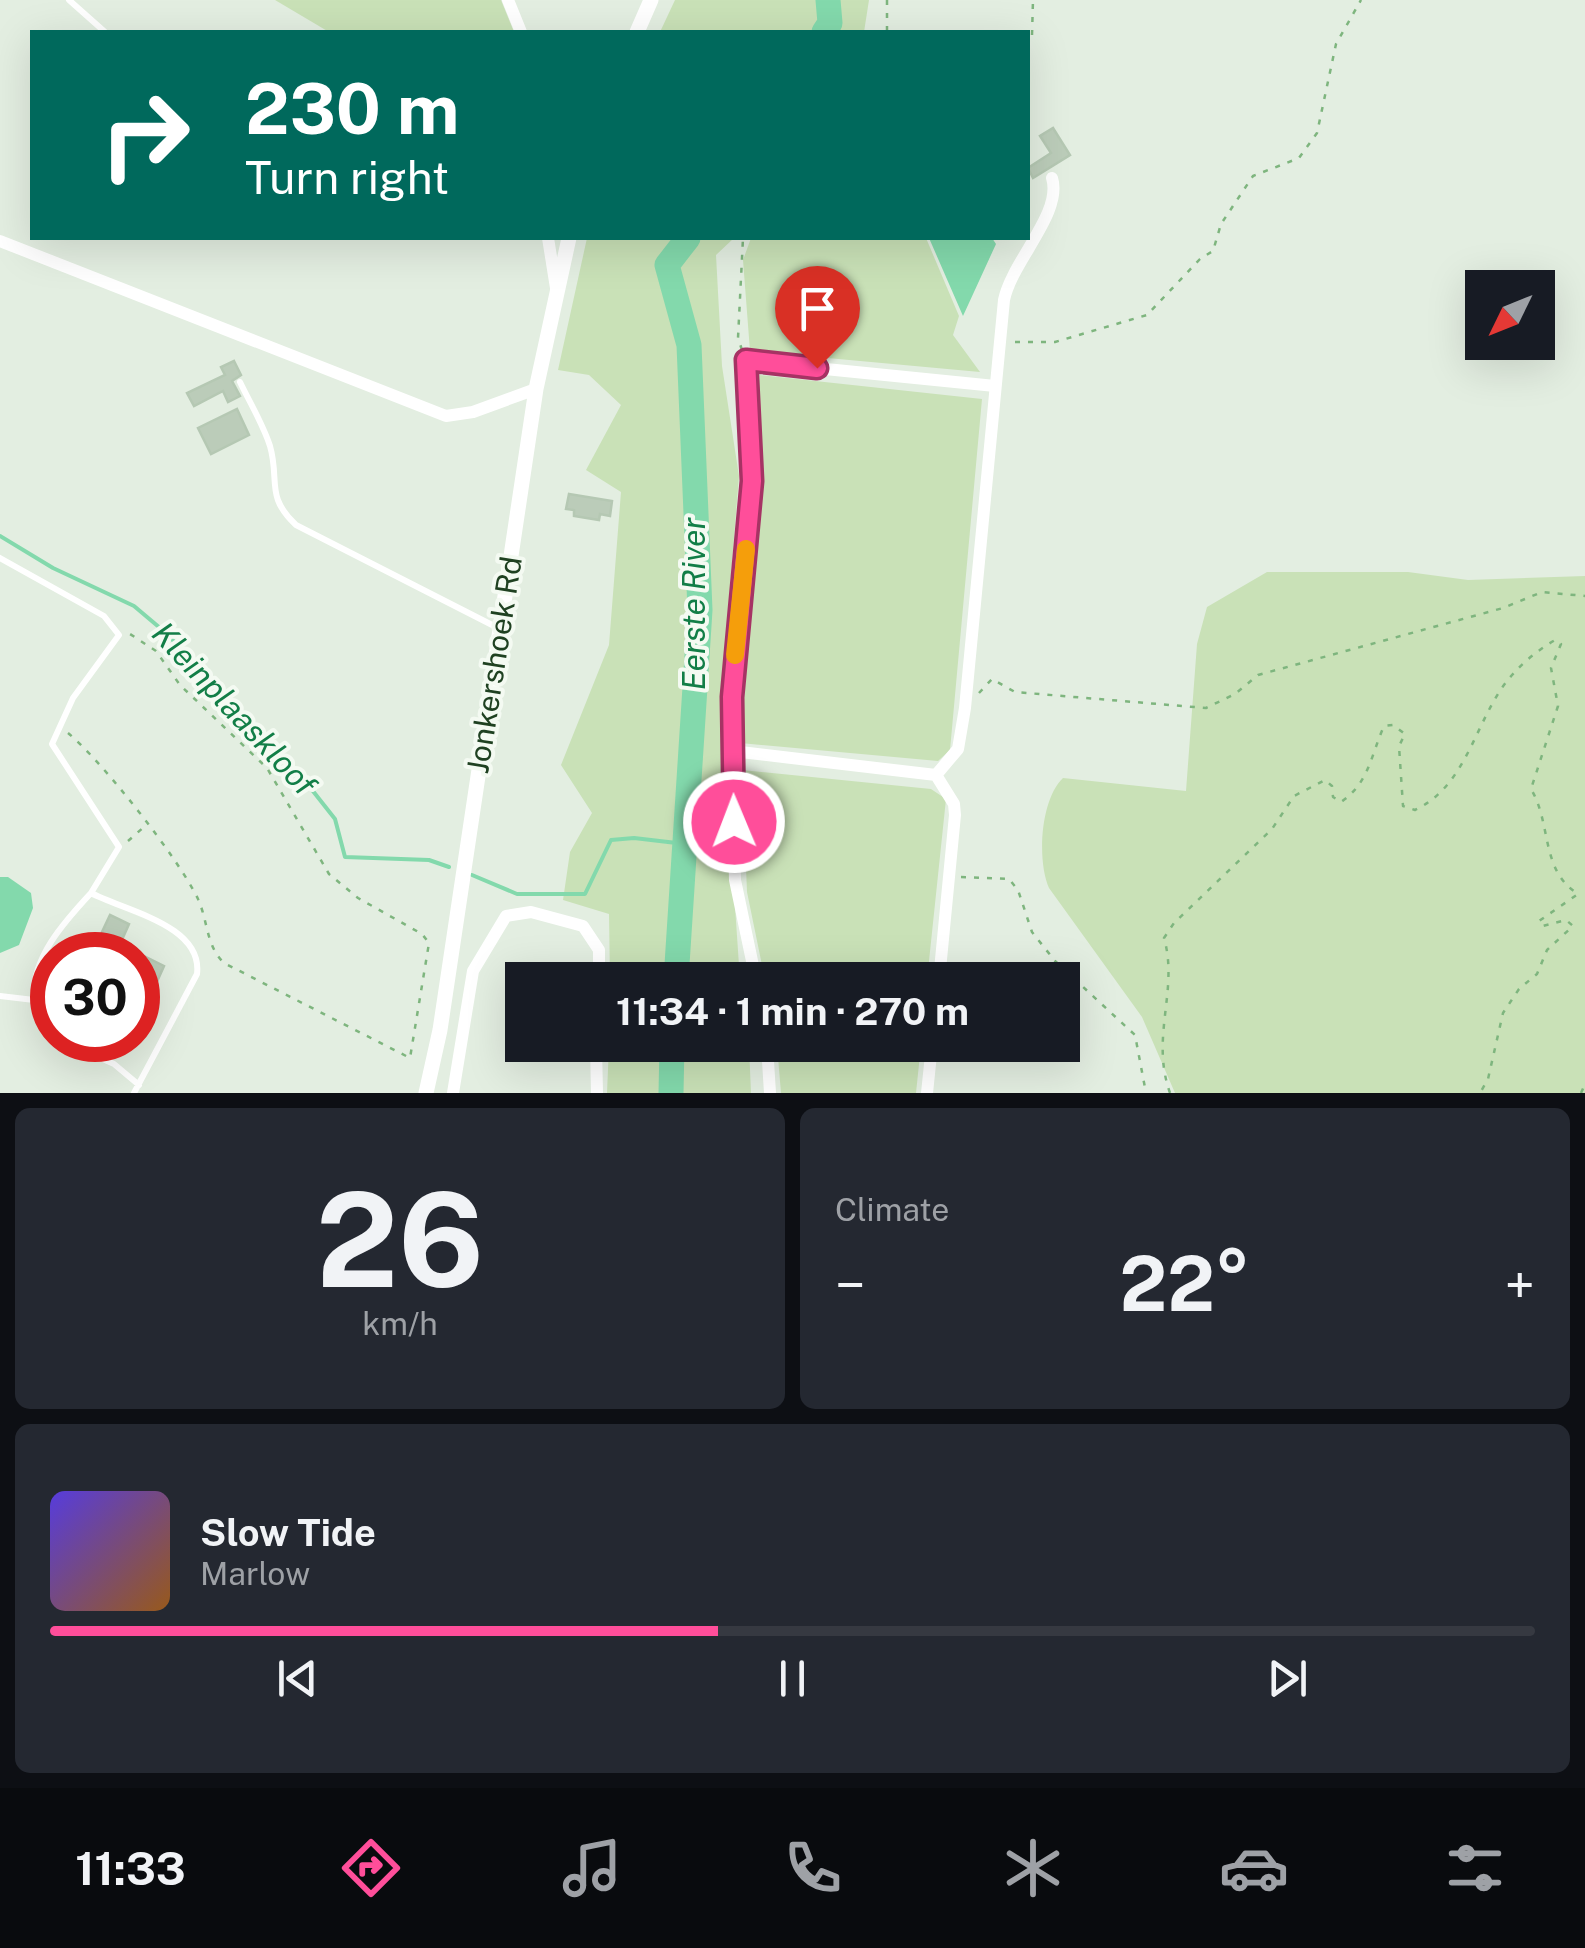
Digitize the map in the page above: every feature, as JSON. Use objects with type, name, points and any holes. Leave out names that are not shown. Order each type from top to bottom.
[{"type":"street","points":[[508,0],[520,30]]},
{"type":"street","points":[[638,30],[651,0]]},
{"type":"street","points":[[936,775],[958,749],[965,708],[1007,284],[1053,205],[1052,178]]},
{"type":"street","points":[[0,240],[446,416],[473,412],[536,388]]},
{"type":"street","points":[[548,240],[556,288]]},
{"type":"street","name":"Jonkershoek Rd","points":[[426,1093],[536,388],[568,240]]},
{"type":"street","points":[[752,962],[735,880],[732,752],[732,697],[752,481],[746,360],[994,386]]},
{"type":"street","points":[[732,752],[936,775]]},
{"type":"street","points":[[936,775],[954,804],[941,962]]},
{"type":"street","points":[[454,1093],[473,971],[506,916],[531,912],[583,926],[599,950],[599,962]]},
{"type":"street","points":[[596,1062],[597,1093]]},
{"type":"street","points":[[768,1062],[770,1093]]},
{"type":"street","points":[[927,1093],[930,1062]]},
{"type":"lane","points":[[69,0],[102,30]]},
{"type":"lane","points":[[240,382],[269,443],[274,496],[296,525],[501,630]]},
{"type":"lane","points":[[0,558],[104,616],[118,635],[58,726],[52,744],[119,847],[60,932]]},
{"type":"lane","points":[[90,893],[175,932],[197,953],[197,974],[134,1093]]},
{"type":"lane","points":[[0,996],[30,1000]]},
{"type":"lane","points":[[110,1062],[139,1084]]},
{"type":"path","points":[[887,0],[887,30]]},
{"type":"path","points":[[1032,36],[1033,0]]},
{"type":"path","points":[[999,342],[1055,342],[1147,315],[1170,295],[1200,259],[1214,251],[1222,224],[1253,176],[1299,158],[1317,133],[1336,44],[1361,0]]},
{"type":"path","points":[[743,240],[738,338],[746,360]]},
{"type":"path","points":[[965,708],[992,679],[1015,692],[1206,708],[1235,694],[1258,675],[1503,608],[1542,592],[1585,596]]},
{"type":"path","points":[[58,726],[105,770],[198,898],[213,952],[224,963],[410,1058],[429,943],[422,934],[343,888],[329,874],[267,768],[180,685],[156,651],[130,634],[118,635]]},
{"type":"path","points":[[1170,1093],[1160,1046],[1162,1011],[1172,967],[1164,938],[1174,923],[1272,829],[1294,796],[1325,780],[1332,786],[1333,797],[1341,802],[1349,797],[1372,764],[1384,726],[1393,725],[1404,734],[1399,746],[1403,806],[1416,810],[1429,804],[1472,752],[1502,687],[1518,667],[1555,640],[1561,644],[1551,668],[1558,706],[1530,789],[1544,810],[1550,856],[1559,882],[1578,894],[1539,921],[1543,926],[1566,920],[1573,926],[1548,950],[1537,974],[1519,989],[1503,1013],[1488,1079],[1480,1093]]},
{"type":"path","points":[[119,847],[146,825]]},
{"type":"path","points":[[950,875],[1009,879],[1018,890],[1032,932],[1055,961],[1135,1035],[1146,1093]]},
{"type":"path","points":[[1581,1093],[1585,1084]]},
{"type":"shaded area","points":[[275,0],[501,0],[513,30],[326,30]]},
{"type":"shaded area","points":[[675,0],[869,0],[864,30],[661,30]]},
{"type":"shaded area","points":[[587,240],[732,240],[716,255],[722,366],[739,476],[721,700],[739,962],[610,962],[609,914],[563,900],[570,852],[592,813],[561,765],[609,645],[621,492],[586,470],[621,405],[589,375],[558,370]]},
{"type":"shaded area","points":[[750,240],[927,240],[959,316],[953,335],[980,372],[750,351],[743,260]]},
{"type":"shaded area","points":[[930,240],[993,240],[996,244],[963,316]]},
{"type":"shaded area","points":[[759,375],[982,399],[950,750],[938,761],[740,743],[762,490],[753,382]]},
{"type":"shaded area","points":[[1267,572],[1408,572],[1468,580],[1585,576],[1585,1093],[1175,1093],[1142,1017],[1049,888],[1042,847],[1045,815],[1063,778],[1186,791],[1197,644],[1207,607]]},
{"type":"shaded area","points":[[742,770],[931,789],[946,799],[929,962],[761,962],[747,892]]},
{"type":"shaded area","points":[[0,877],[8,877],[31,893],[33,908],[19,945],[0,953]]},
{"type":"shaded area","points":[[608,1062],[750,1062],[751,1093],[607,1093]]},
{"type":"shaded area","points":[[778,1062],[919,1062],[916,1093],[781,1093]]},
{"type":"building","points":[[1053,128],[1070,155],[1033,178],[1030,167],[1051,153],[1040,136]]},
{"type":"building","points":[[234,361],[241,375],[232,381],[240,396],[228,402],[223,391],[194,406],[187,393],[225,375],[221,367]]},
{"type":"building","points":[[237,409],[249,435],[211,454],[198,428]]},
{"type":"building","points":[[569,494],[612,501],[610,516],[600,514],[599,520],[574,516],[574,510],[566,509]]},
{"type":"building","points":[[110,915],[129,924],[125,932],[102,932]]},
{"type":"waterway","name":"Eerste River","points":[[825,30],[830,23],[828,0]]},
{"type":"waterway","name":"Eerste River","points":[[677,962],[700,610],[689,345],[667,265],[686,240]]},
{"type":"waterway","name":"Kleinplaaskloof","points":[[0,536],[53,568],[134,606],[166,633],[305,781],[335,819],[345,857],[429,860],[449,867]]},
{"type":"waterway","name":"Kleinplaaskloof","points":[[472,875],[517,894],[585,894],[611,840],[634,838],[685,844]]},
{"type":"waterway","name":"Eerste River","points":[[671,1093],[672,1062]]},
{"type":"slow traffic","points":[[735,655],[746,549]]},
{"type":"route","points":[[734,822],[732,697],[752,481],[746,360],[817,368]]}]
